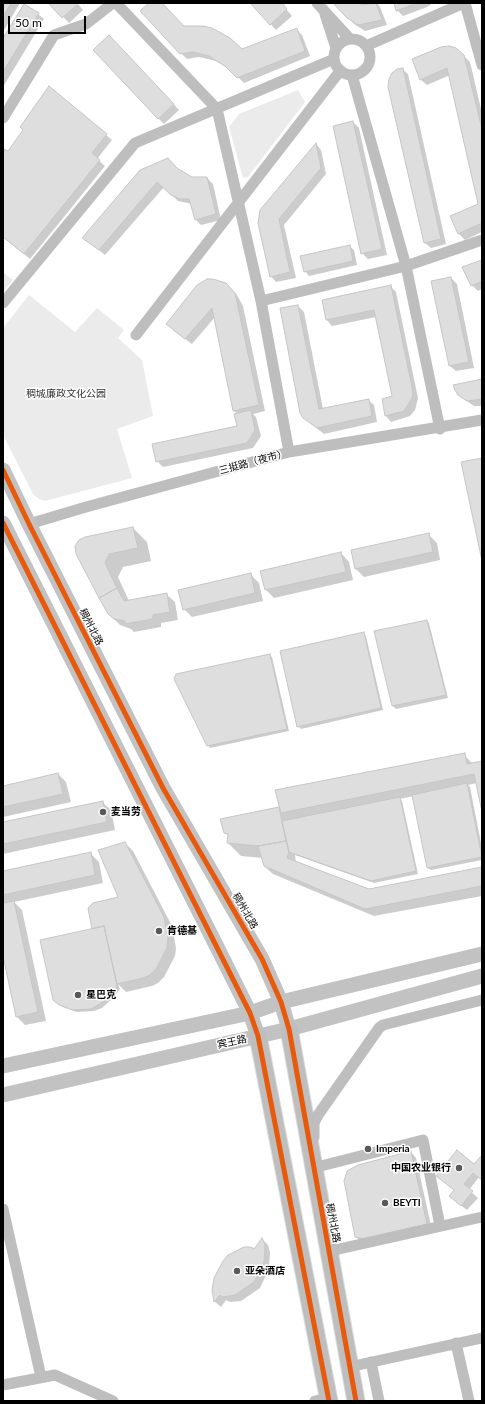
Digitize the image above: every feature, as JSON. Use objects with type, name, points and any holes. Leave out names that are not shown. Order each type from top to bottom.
[{"type":"main road","name":"稠州北路","points":[[3,470],[163,788],[262,959],[281,1002],[289,1030],[356,1401]]},
{"type":"main road","points":[[3,523],[250,1013],[258,1036],[324,1400]]},
{"type":"main road","points":[[3,1066],[250,1013],[281,1002],[482,954]]},
{"type":"main road","name":"宾王路","points":[[3,1095],[289,1030],[482,976]]},
{"type":"street","points":[[3,118],[54,35],[86,24],[113,3]]},
{"type":"street","points":[[116,3],[217,109],[261,301],[289,452]]},
{"type":"street","points":[[317,3],[350,39]]},
{"type":"street","points":[[366,46],[465,3],[482,65]]},
{"type":"street","points":[[324,12],[336,48],[334,60],[340,71],[352,75],[358,74],[367,67],[370,56],[366,46],[356,39],[345,40],[336,48]]},
{"type":"street","points":[[3,303],[135,143],[334,60]]},
{"type":"street","points":[[136,335],[239,204],[340,71]]},
{"type":"street","points":[[352,75],[406,266],[440,428]]},
{"type":"street","points":[[261,301],[406,266],[482,240]]},
{"type":"street","name":"三挺路（夜市）","points":[[29,524],[289,452],[482,420]]},
{"type":"street","points":[[440,1226],[423,1140],[313,1168],[314,1123],[379,1028],[383,1025],[482,1000]]},
{"type":"street","points":[[3,1209],[41,1377]]},
{"type":"street","points":[[330,1251],[482,1217]]},
{"type":"street","points":[[349,1367],[482,1338]]},
{"type":"street","points":[[456,1343],[469,1401]]},
{"type":"street","points":[[371,1362],[379,1401]]},
{"type":"street","points":[[3,1385],[55,1374],[113,1401]]},
{"type":"green space","points":[[298,90],[305,102],[248,177],[243,178],[229,127],[239,114]]},
{"type":"green space","points":[[3,272],[13,280],[3,292]]},
{"type":"green space","name":"稠城廉政文化公园","points":[[29,295],[75,332],[97,308],[124,330],[118,338],[142,360],[153,416],[117,429],[132,478],[45,501],[39,499],[33,494],[3,435],[3,328]]},
{"type":"building","points":[[3,3],[11,3],[3,17]]},
{"type":"building","points":[[48,3],[77,3],[78,4],[62,18]]},
{"type":"building","points":[[149,3],[162,3],[184,26],[203,26],[212,28],[230,38],[242,49],[297,28],[305,51],[237,78],[225,66],[209,56],[193,52],[180,54],[140,11]]},
{"type":"building","points":[[250,3],[282,3],[287,9],[270,25]]},
{"type":"building","points":[[333,3],[360,3],[361,5],[376,3],[382,20],[358,25],[347,18]]},
{"type":"building","points":[[394,3],[417,3],[396,11]]},
{"type":"building","points":[[24,4],[39,13],[3,72],[3,38]]},
{"type":"building","points":[[109,35],[174,104],[158,119],[93,50]]},
{"type":"building","points":[[449,46],[456,48],[464,55],[482,129],[482,223],[458,234],[450,216],[478,204],[447,68],[420,80],[412,59],[441,47]]},
{"type":"building","points":[[403,68],[441,239],[424,243],[388,87],[389,79],[392,73],[397,69]]},
{"type":"building","points":[[49,86],[107,134],[92,153],[100,160],[24,254],[3,237],[3,150],[8,151],[23,130],[20,127]]},
{"type":"building","points":[[353,121],[382,249],[361,254],[333,126]]},
{"type":"building","points":[[316,143],[321,168],[279,219],[290,272],[270,277],[258,223],[260,210]]},
{"type":"building","points":[[168,158],[177,168],[192,177],[207,177],[216,214],[195,220],[189,199],[180,199],[171,195],[157,182],[99,250],[82,238],[140,170]]},
{"type":"building","points":[[350,245],[353,261],[304,272],[300,256]]},
{"type":"building","points":[[482,260],[482,281],[471,286],[462,267]]},
{"type":"building","points":[[451,277],[469,362],[449,366],[431,281]]},
{"type":"building","points":[[207,279],[213,279],[226,283],[235,293],[259,405],[233,411],[212,308],[185,339],[166,324],[197,285]]},
{"type":"building","points":[[391,285],[413,392],[412,398],[404,411],[385,416],[382,399],[392,396],[374,310],[326,320],[322,300]]},
{"type":"building","points":[[298,305],[319,409],[369,399],[372,416],[317,428],[303,418],[300,413],[280,308]]},
{"type":"building","points":[[482,379],[482,399],[467,401],[458,395],[453,385]]},
{"type":"building","points":[[251,410],[255,430],[247,443],[156,462],[152,444],[237,426],[234,414]]},
{"type":"building","points":[[482,458],[482,561],[461,462]]},
{"type":"building","points":[[133,527],[138,548],[109,554],[105,563],[117,588],[99,598],[76,554],[75,546],[79,540],[85,537]]},
{"type":"building","points":[[429,533],[433,552],[355,569],[351,550]]},
{"type":"building","points":[[341,552],[346,572],[265,590],[260,571]]},
{"type":"building","points":[[251,573],[255,593],[183,610],[178,590]]},
{"type":"building","points":[[117,588],[124,601],[167,593],[170,612],[153,615],[153,619],[125,624],[125,621],[114,619],[108,614],[99,598]]},
{"type":"building","points":[[427,620],[446,695],[392,706],[374,631]]},
{"type":"building","points":[[364,632],[381,708],[297,727],[280,651]]},
{"type":"building","points":[[270,654],[287,729],[207,746],[174,679],[176,674]]},
{"type":"building","points":[[465,753],[467,764],[482,761],[482,812],[474,774],[281,813],[275,790]]},
{"type":"building","points":[[58,773],[63,794],[3,807],[3,786]]},
{"type":"building","points":[[467,783],[482,857],[427,868],[412,795]]},
{"type":"building","points":[[400,797],[416,871],[371,881],[289,852],[282,821]]},
{"type":"building","points":[[103,801],[107,822],[3,844],[3,822]]},
{"type":"building","points":[[279,807],[286,841],[258,846],[227,843],[228,834],[224,833],[220,819]]},
{"type":"building","points":[[286,841],[289,852],[287,858],[369,889],[482,867],[482,886],[365,909],[264,866],[258,846]]},
{"type":"building","points":[[125,842],[164,917],[168,939],[167,948],[156,969],[150,975],[117,984],[104,926],[92,929],[88,908],[93,903],[118,897],[98,850]]},
{"type":"building","points":[[91,852],[95,875],[3,895],[3,871]]},
{"type":"building","points":[[14,901],[38,1012],[16,1017],[3,956],[3,903]]},
{"type":"building","points":[[104,926],[117,986],[106,1000],[91,1009],[73,1010],[59,1005],[53,1000],[40,940]]},
{"type":"building","points":[[457,1150],[474,1164],[482,1155],[482,1180],[473,1173],[464,1184],[473,1191],[461,1206],[449,1196],[454,1190],[436,1176]]},
{"type":"building","name":"BEYTI","points":[[411,1151],[427,1224],[364,1239],[355,1237],[344,1181],[347,1171],[358,1165]]},
{"type":"building","points":[[262,1238],[265,1245],[264,1262],[254,1282],[235,1295],[223,1297],[220,1295],[214,1302],[212,1290],[214,1278],[223,1261],[228,1255],[244,1247],[251,1247],[254,1249]]},
{"type":"cycle path","points":[[3,470],[163,788],[262,959],[281,1002],[289,1029],[356,1401]]},
{"type":"cycle path","points":[[3,523],[250,1013],[258,1036],[329,1401]]},
{"type":"place","name":"麦当劳","points":[[103,812]]},
{"type":"place","name":"肯德基","points":[[159,931]]},
{"type":"place","name":"星巴克","points":[[78,995]]},
{"type":"place","name":"Imperia","points":[[368,1149]]},
{"type":"place","name":"中国农业银行","points":[[459,1168]]},
{"type":"place","name":"BEYTI","points":[[385,1203]]},
{"type":"place","name":"亚朵酒店","points":[[237,1271]]}]
